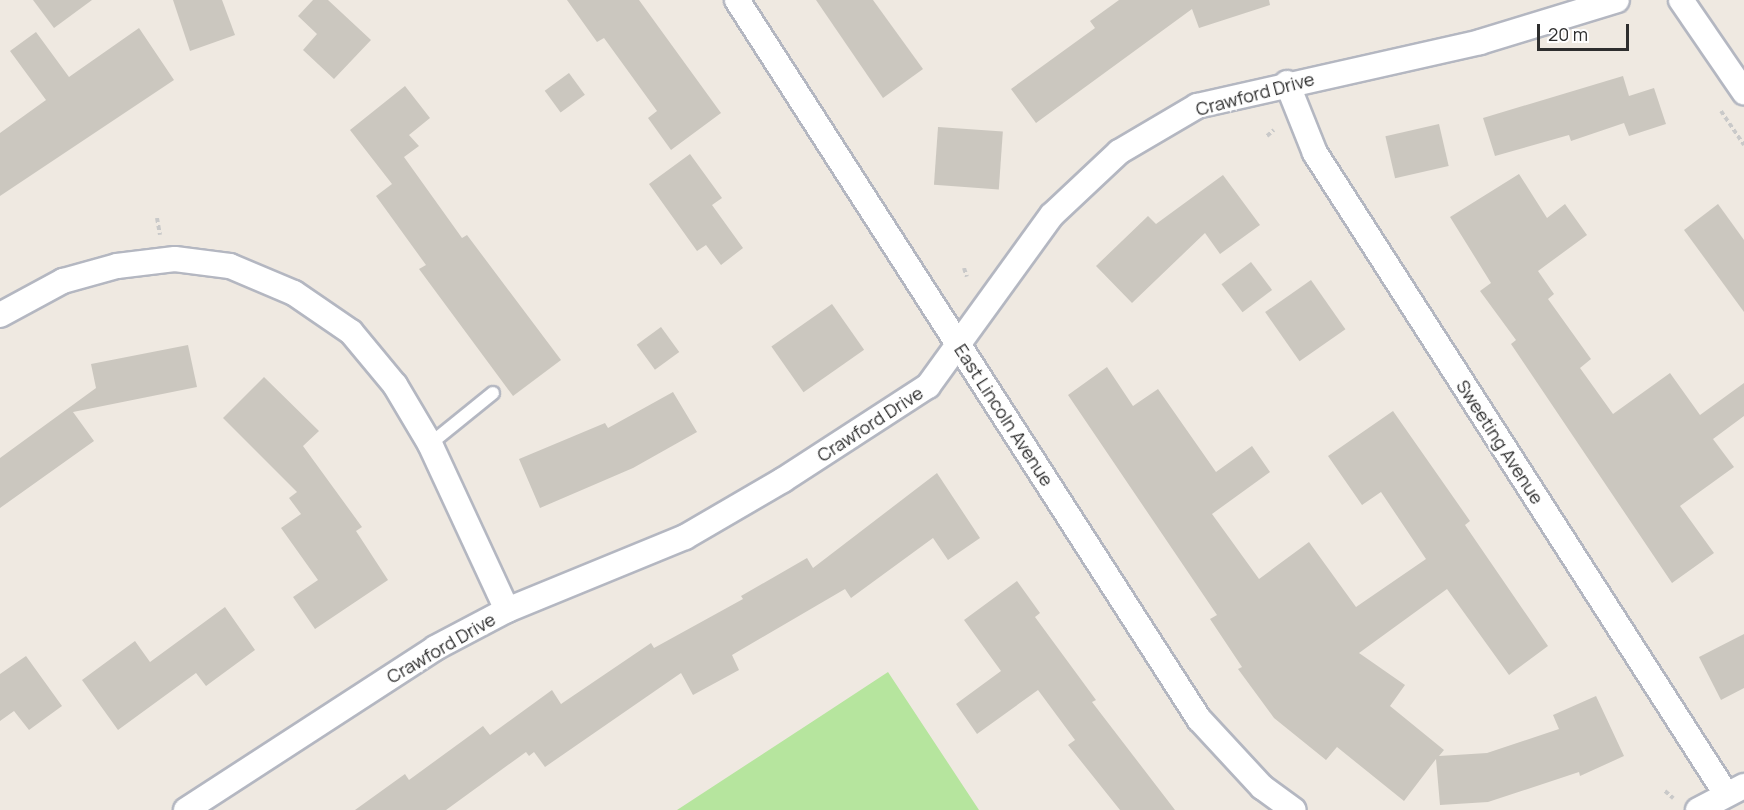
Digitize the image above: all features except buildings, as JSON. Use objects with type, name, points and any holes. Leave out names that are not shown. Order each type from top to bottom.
[{"type":"street","name":"East Lincoln Avenue","points":[[737,0],[1199,719],[1262,787],[1294,810]]},
{"type":"street","name":"Crawford Drive","points":[[186,810],[435,648],[507,610],[685,537],[783,480],[928,386],[960,346],[997,286],[1052,215],[1119,152],[1197,106],[1287,83],[1480,42],[1617,0]]},
{"type":"street","points":[[1681,0],[1744,92]]},
{"type":"street","name":"Sweeting Avenue","points":[[1287,83],[1315,153],[1735,790]]},
{"type":"street","points":[[0,315],[63,282],[117,266],[175,259],[230,266],[294,293],[351,332],[395,385],[430,444],[507,610]]},
{"type":"street","points":[[1698,810],[1735,790]]},
{"type":"lane","points":[[430,444],[494,393]]},
{"type":"path","points":[[1718,106],[1744,145]]},
{"type":"path","points":[[1267,136],[1274,130]]},
{"type":"path","points":[[964,268],[967,277]]},
{"type":"path","points":[[1665,791],[1673,798]]},
{"type":"green space","points":[[888,672],[979,810],[677,810],[824,714]]}]
